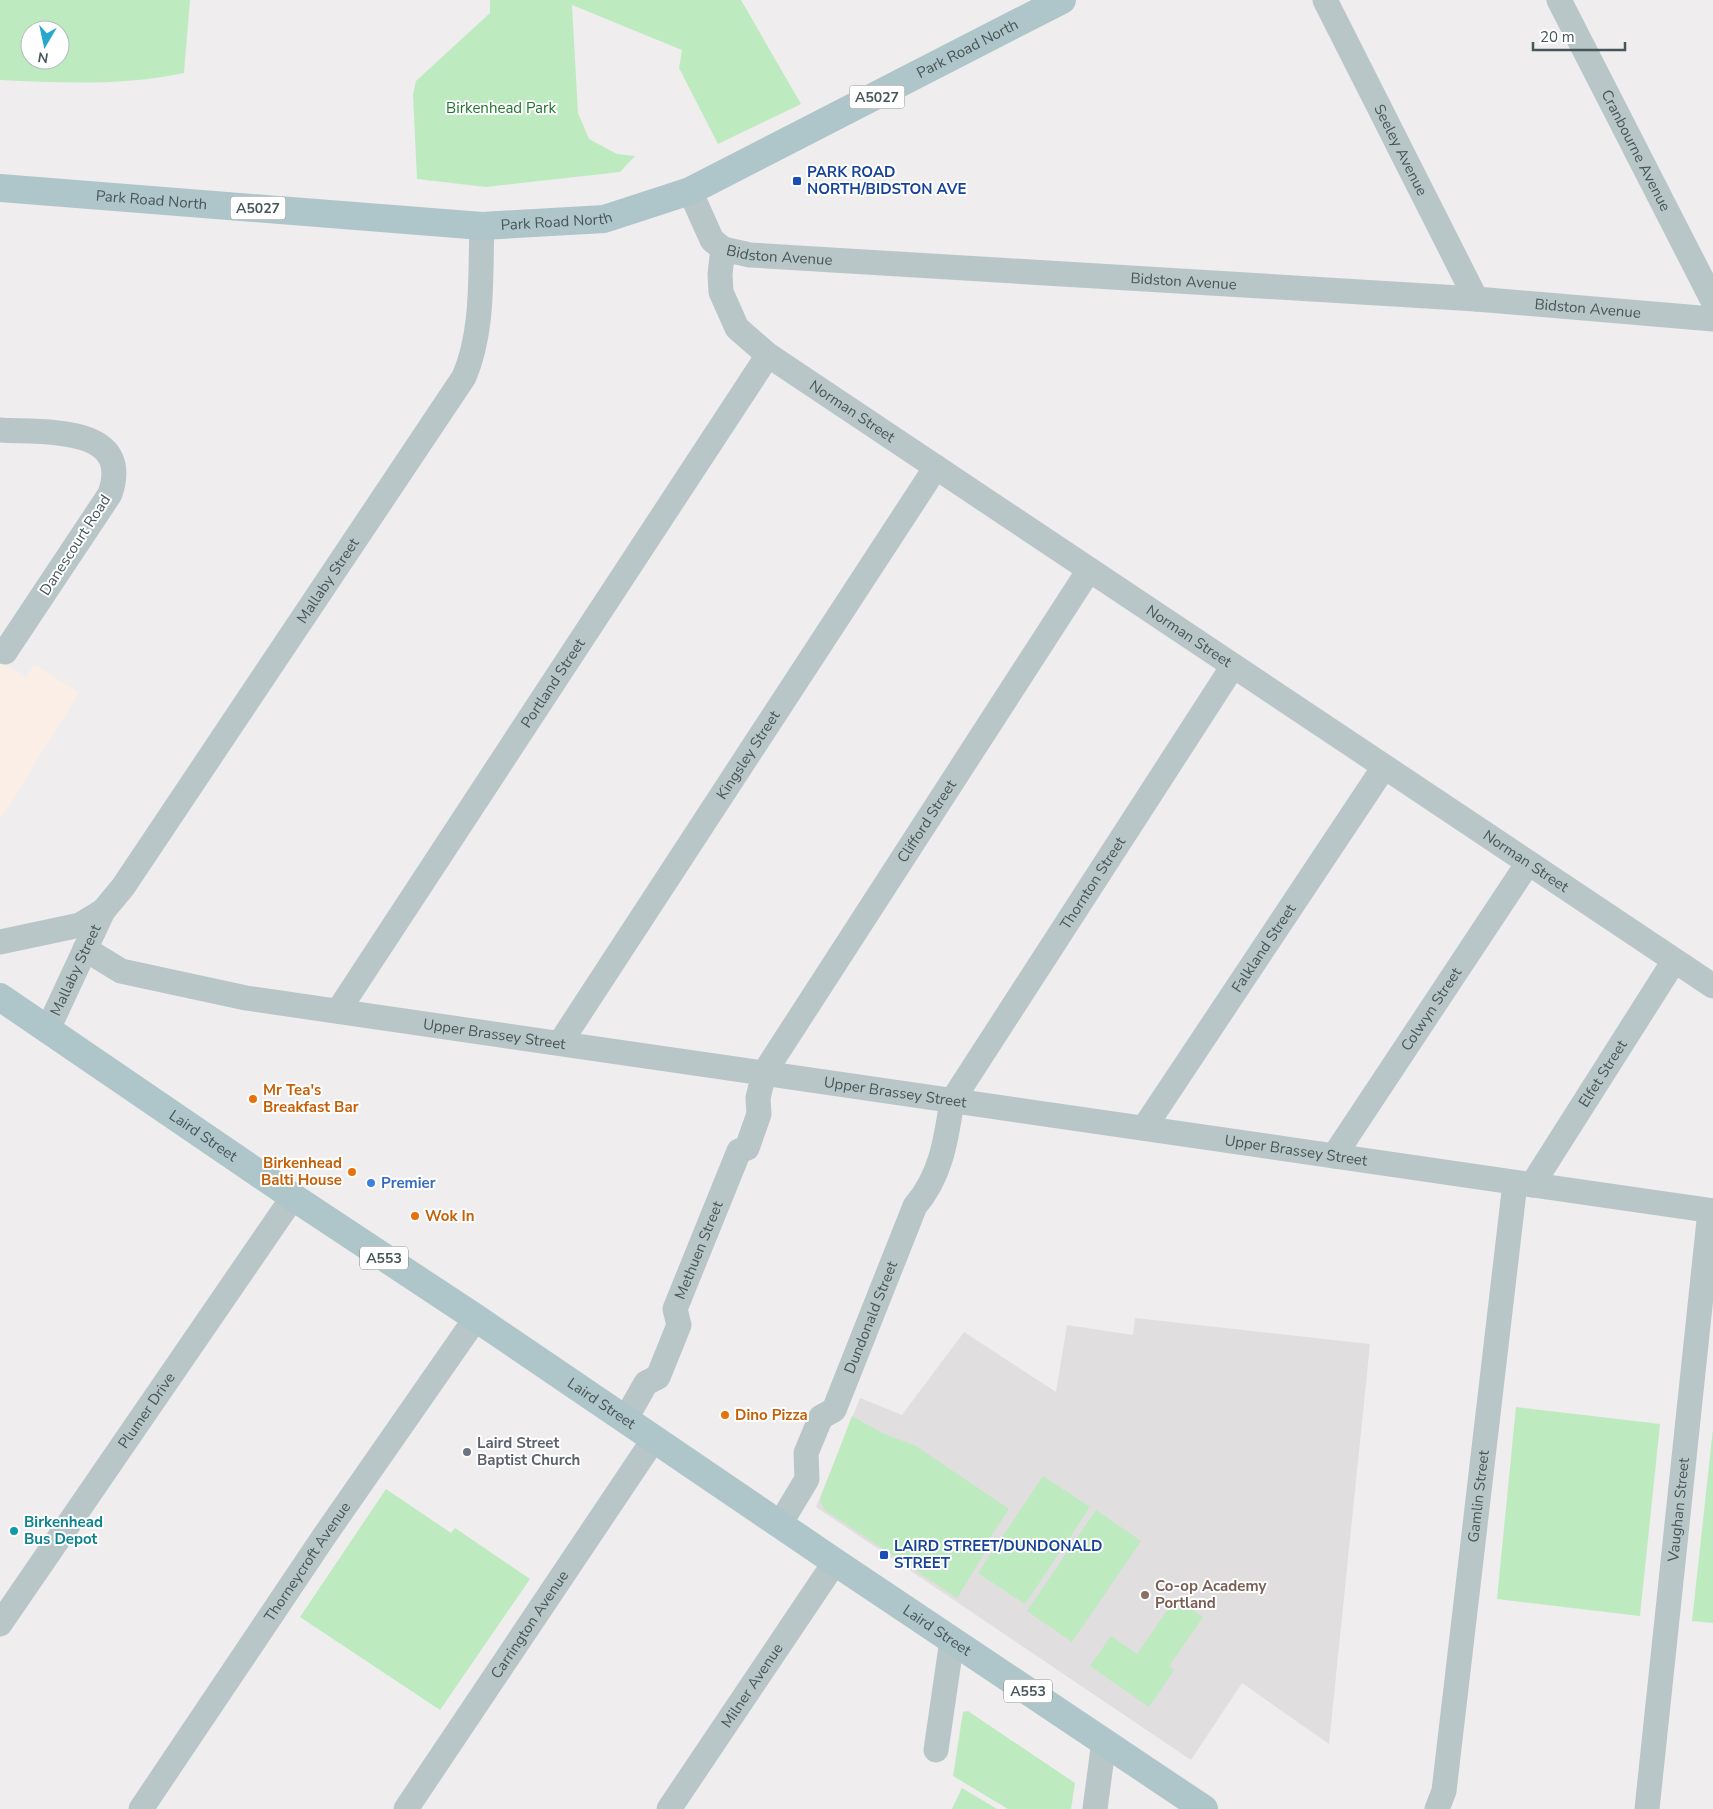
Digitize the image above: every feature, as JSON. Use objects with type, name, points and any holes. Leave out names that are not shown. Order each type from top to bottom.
[{"type":"main road","name":"Park Road North","points":[[0,188],[482,226],[604,219],[690,191],[1062,0]]},
{"type":"main road","name":"Laird Street","points":[[0,997],[293,1197],[476,1318],[835,1562],[1204,1809]]},
{"type":"street","name":"Seeley Avenue","points":[[1325,0],[1476,300]]},
{"type":"street","name":"Cranbourne Avenue","points":[[1559,0],[1713,301]]},
{"type":"street","name":"Bidston Avenue","points":[[690,191],[712,240],[723,249],[750,255],[1476,300],[1713,319]]},
{"type":"street","name":"Mallaby Street","points":[[48,1030],[103,911],[124,886],[464,377],[473,357],[477,336],[482,226]]},
{"type":"street","name":"Norman Street","points":[[723,249],[720,274],[721,292],[737,328],[768,355],[1713,986]]},
{"type":"street","name":"Portland Street","points":[[338,1011],[768,355]]},
{"type":"street","name":"Danescourt Road","points":[[0,430],[78,436],[92,439],[102,446],[110,456],[114,469],[114,482],[110,494],[4,652]]},
{"type":"street","name":"Kingsley Street","points":[[560,1043],[936,467]]},
{"type":"street","name":"Clifford Street","points":[[764,1073],[1089,570]]},
{"type":"street","name":"Thornton Street","points":[[952,1101],[1234,666]]},
{"type":"street","name":"Falkland Street","points":[[1144,1128],[1384,767]]},
{"type":"street","name":"Colwyn Street","points":[[1334,1156],[1528,863]]},
{"type":"street","name":"Mallaby Street","points":[[0,942],[80,925],[103,911]]},
{"type":"street","name":"Upper Brassey Street","points":[[85,949],[121,971],[227,994],[1711,1211]]},
{"type":"street","name":"Elfet Street","points":[[1524,1184],[1674,961]]},
{"type":"street","name":"Methuen Street","points":[[625,1420],[646,1383],[658,1377],[679,1325],[676,1309],[739,1151],[747,1148],[759,1114],[758,1098],[764,1073]]},
{"type":"street","name":"Dundonald Street","points":[[780,1524],[807,1479],[806,1453],[817,1426],[821,1417],[834,1410],[915,1206],[929,1190],[945,1149],[952,1101]]},
{"type":"street","name":"Gamlin Street","points":[[1438,1809],[1444,1791],[1524,1184]]},
{"type":"street","name":"Plumer Drive","points":[[0,1624],[293,1197]]},
{"type":"street","name":"Vaughan Street","points":[[1647,1809],[1711,1211]]},
{"type":"street","name":"Thorneycroft Avenue","points":[[141,1809],[325,1535],[476,1318]]},
{"type":"street","name":"Carrington Avenue","points":[[406,1809],[654,1439]]},
{"type":"street","name":"Milner Avenue","points":[[670,1809],[835,1562]]},
{"type":"street","points":[[936,1750],[952,1640]]},
{"type":"street","points":[[1095,1809],[1104,1742]]},
{"type":"shaded area","points":[[0,661],[26,678],[34,664],[79,693],[0,820]]},
{"type":"shaded area","name":"Co-op Academy Portland","points":[[1135,1318],[1370,1344],[1329,1744],[1242,1683],[1191,1760],[816,1507],[860,1398],[902,1415],[964,1332],[1056,1392],[1067,1325],[1133,1335]]},
{"type":"green space","points":[[0,0],[190,0],[184,73],[139,80],[69,83],[0,80]]},
{"type":"green space","name":"Birkenhead Park","points":[[490,0],[741,0],[801,104],[718,144],[679,68],[682,50],[572,5],[578,113],[589,139],[617,154],[635,156],[620,172],[486,187],[417,179],[413,94],[416,81],[490,13]]},
{"type":"green space","points":[[1516,1407],[1660,1424],[1640,1616],[1497,1599]]},
{"type":"green space","points":[[852,1416],[882,1433],[916,1446],[1009,1509],[983,1548],[985,1552],[957,1598],[825,1510],[821,1503],[821,1497]]},
{"type":"green space","points":[[1713,1429],[1713,1623],[1692,1621]]},
{"type":"green space","points":[[1043,1476],[1090,1507],[1025,1604],[978,1573]]},
{"type":"green space","points":[[386,1489],[451,1533],[455,1528],[530,1579],[440,1710],[300,1617]]},
{"type":"green space","points":[[1096,1510],[1141,1541],[1072,1642],[1027,1611]]},
{"type":"green space","points":[[1176,1598],[1203,1617],[1169,1666],[1174,1670],[1149,1707],[1090,1666],[1111,1636],[1137,1654]]},
{"type":"green space","points":[[968,1711],[1075,1783],[1071,1809],[1008,1809],[953,1776],[963,1712]]},
{"type":"green space","points":[[962,1788],[997,1809],[952,1809]]},
{"type":"place","name":"PARK ROAD NORTH/BIDSTON AVE","points":[[797,181]]},
{"type":"place","name":"Mr Tea's Breakfast Bar","points":[[253,1099]]},
{"type":"place","name":"Birkenhead Balti House","points":[[352,1172]]},
{"type":"place","name":"Premier","points":[[371,1183]]},
{"type":"place","name":"Wok In","points":[[415,1216]]},
{"type":"place","name":"Dino Pizza","points":[[725,1415]]},
{"type":"place","name":"Laird Street Baptist Church","points":[[467,1452]]},
{"type":"place","name":"Birkenhead Bus Depot","points":[[14,1531]]},
{"type":"place","name":"LAIRD STREET/DUNDONALD STREET","points":[[884,1555]]},
{"type":"place","name":"Co-op Academy Portland","points":[[1145,1595]]}]
